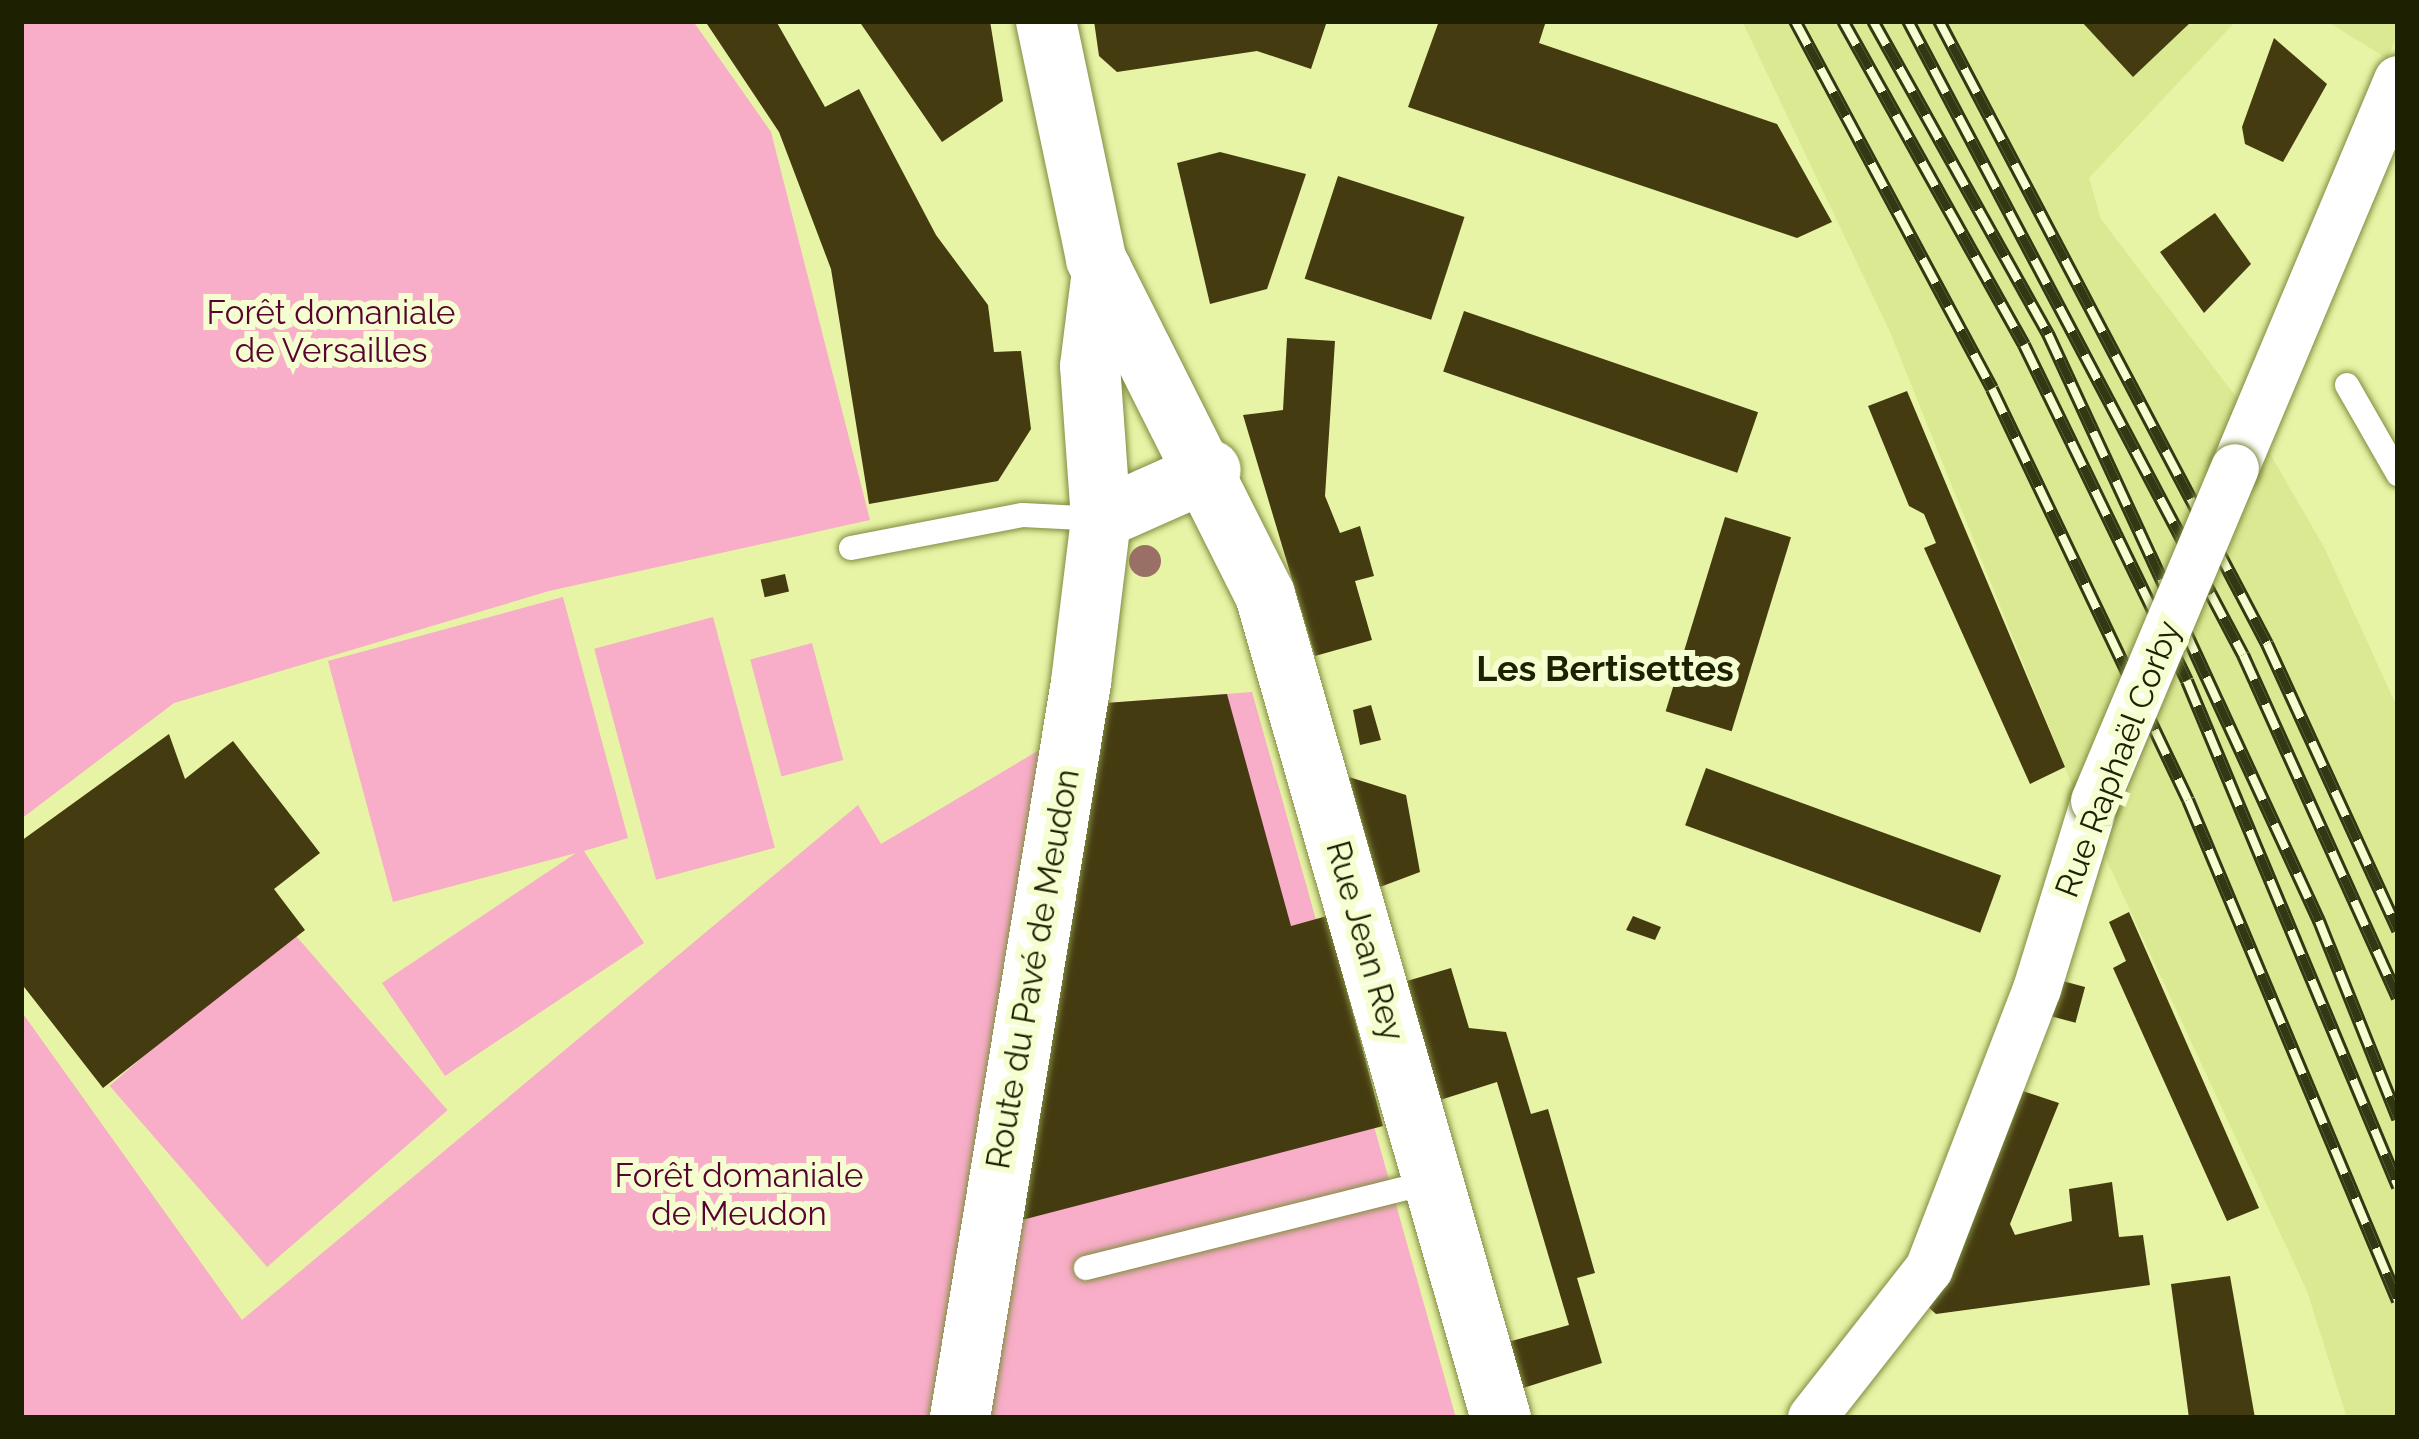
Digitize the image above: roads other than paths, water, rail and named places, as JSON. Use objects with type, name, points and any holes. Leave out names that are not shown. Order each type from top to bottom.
[{"type":"street","points":[[1046,21],[1102,271]]},
{"type":"street","name":"Rue Raphaël Corby","points":[[1812,1418],[1929,1269],[2037,989],[2095,801],[2336,220],[2382,149],[2398,80]]},
{"type":"street","name":"Rue Jean Rey","points":[[1102,271],[1211,470],[1265,595],[1501,1418]]},
{"type":"street","name":"Route du Pavé de Meudon","points":[[959,1418],[1101,519],[1090,366],[1102,271]]},
{"type":"street","points":[[1101,519],[1211,470]]},
{"type":"lane","points":[[2347,385],[2398,474]]},
{"type":"lane","points":[[851,548],[1023,515],[1101,519]]},
{"type":"lane","points":[[1086,1268],[1434,1181]]},
{"type":"railway","points":[[1795,21],[1992,389],[2188,800],[2398,1301]]},
{"type":"railway","points":[[1843,21],[2024,345],[2187,681],[2398,1187]]},
{"type":"railway","points":[[1873,21],[2048,334],[2319,921],[2398,1119]]},
{"type":"railway","points":[[1908,21],[2243,655],[2398,998]]},
{"type":"railway","points":[[1939,21],[2267,644],[2398,930]]},
{"type":"district","name":"Les Bertisettes","points":[[1605,669]]},
{"type":"park label","name":"Forêt domaniale de Versailles","points":[[331,332]]},
{"type":"park label","name":"Forêt domaniale de Meudon","points":[[739,1195]]}]
